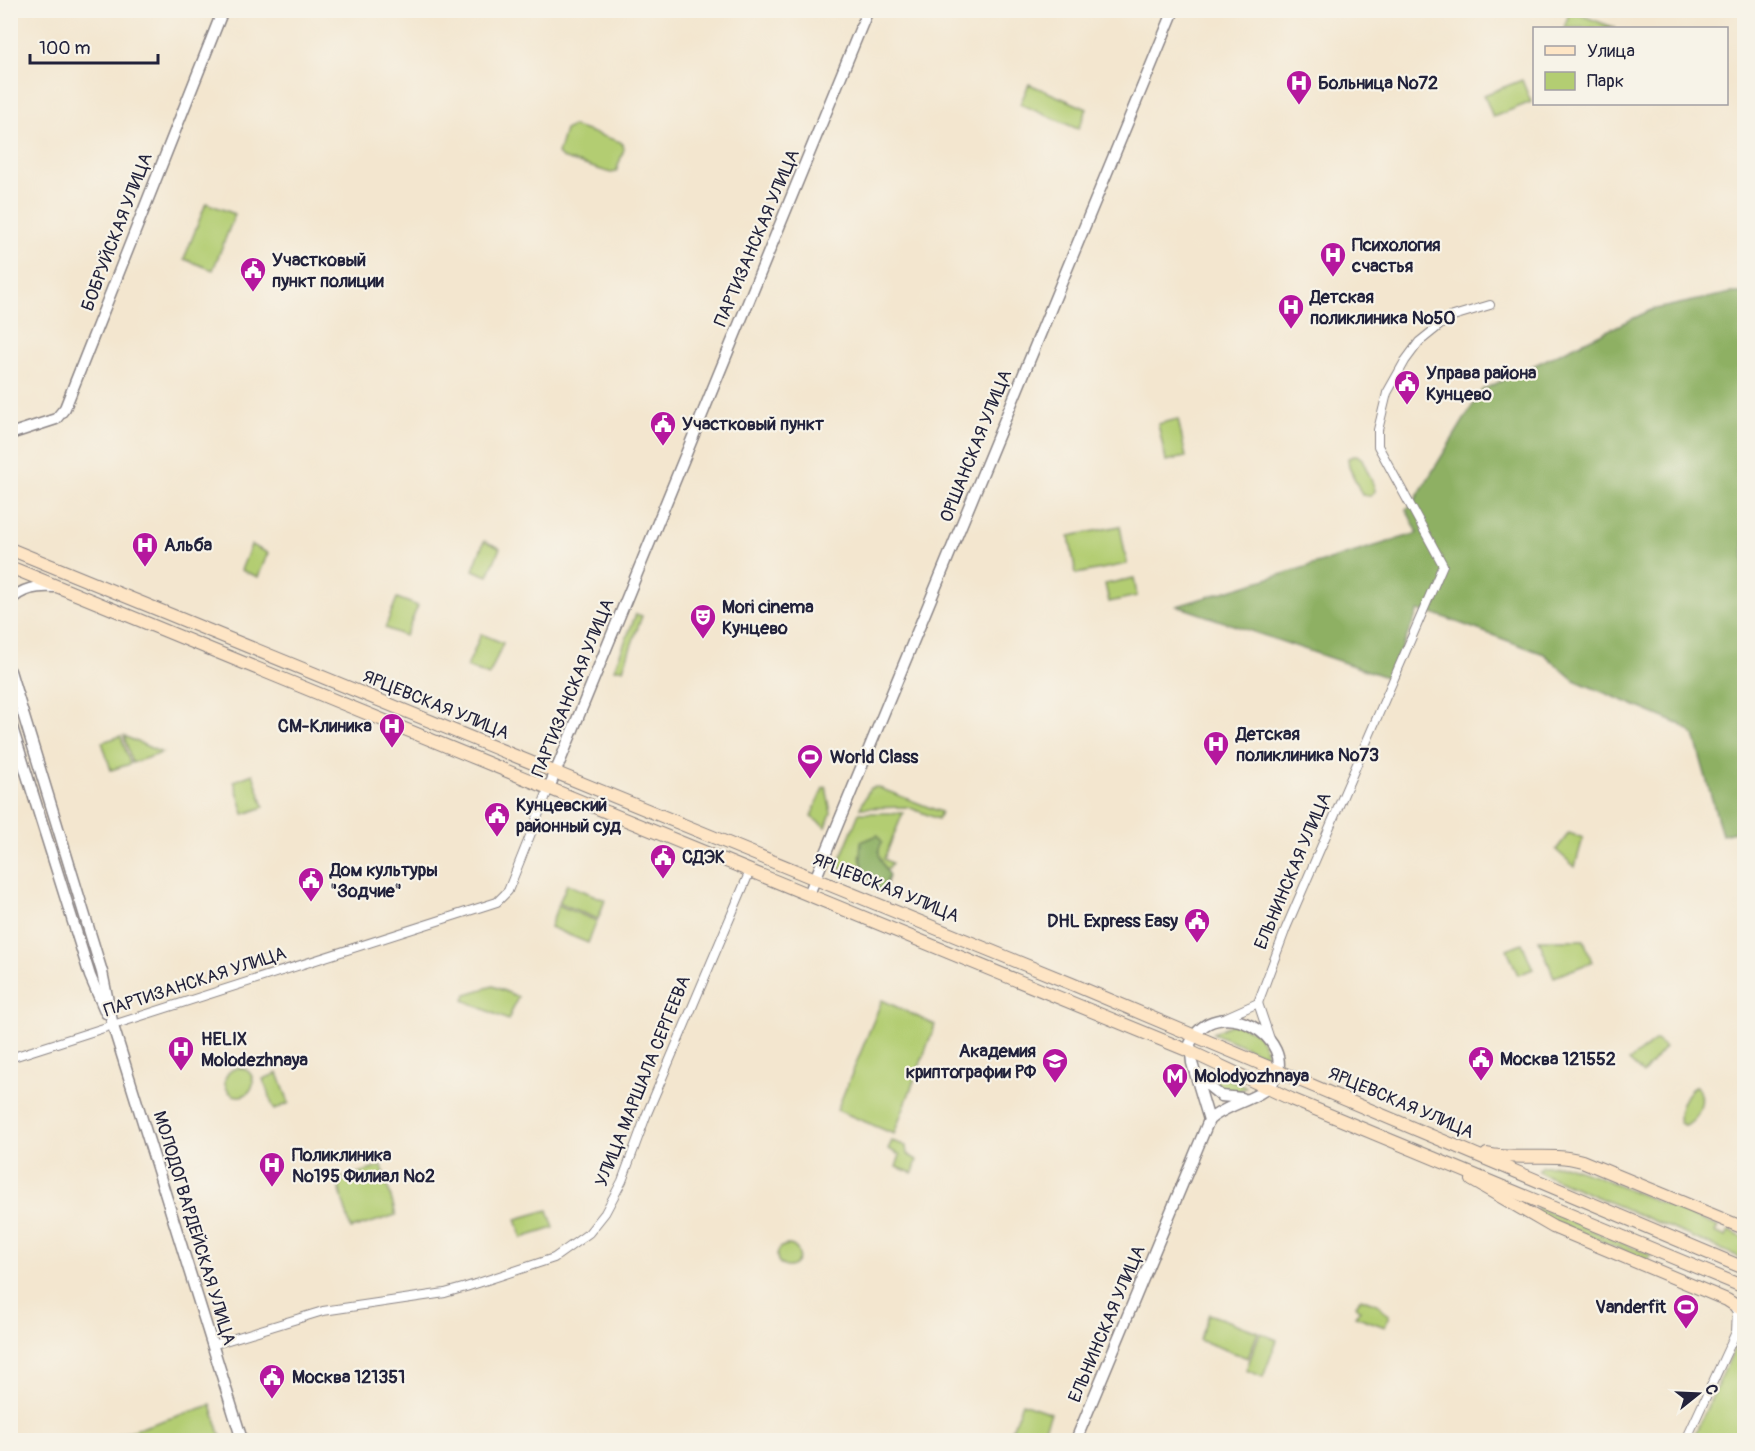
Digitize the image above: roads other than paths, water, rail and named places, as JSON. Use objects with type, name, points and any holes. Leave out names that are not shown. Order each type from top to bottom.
[{"type":"main road","name":"ЯРЦЕВСКАЯ УЛИЦА","points":[[10,549],[1278,1069],[1744,1268]]},
{"type":"main road","name":"ЯРЦЕВСКАЯ УЛИЦА","points":[[10,567],[1189,1051],[1267,1089],[1744,1287]]},
{"type":"main road","points":[[1364,1129],[1361,1116],[1367,1110],[1373,1110]]},
{"type":"main road","points":[[1457,1147],[1501,1157],[1569,1157],[1744,1227]]},
{"type":"main road","points":[[1437,1159],[1545,1224],[1727,1300],[1744,1311]]},
{"type":"street","name":"БОБРУЙСКАЯ УЛИЦА","points":[[10,434],[56,419],[65,408],[223,10]]},
{"type":"street","name":"ПАРТИЗАНСКАЯ УЛИЦА","points":[[10,1058],[497,902],[508,891],[868,10]]},
{"type":"street","name":"ОРШАНСКАЯ УЛИЦА","points":[[809,894],[1174,10]]},
{"type":"street","name":"ЕЛЬНИНСКАЯ УЛИЦА","points":[[1257,1003],[1286,928],[1443,565],[1377,439],[1387,393],[1405,361],[1433,328],[1458,313],[1490,305]]},
{"type":"street","points":[[10,601],[20,592],[32,588],[58,587]]},
{"type":"street","name":"МОЛОДОГВАРДЕЙСКАЯ УЛИЦА","points":[[10,670],[102,972],[113,1026],[242,1440]]},
{"type":"street","name":"МОЛОДОГВАРДЕЙСКАЯ УЛИЦА","points":[[10,721],[90,976],[113,1026]]},
{"type":"street","name":"УЛИЦА МАРШАЛА СЕРГЕЕВА","points":[[213,1345],[323,1311],[445,1293],[466,1287],[554,1258],[589,1233],[605,1213],[622,1181],[650,1106],[750,871]]},
{"type":"street","points":[[1257,1003],[1278,1069],[1274,1081],[1267,1089],[1248,1097],[1209,1120],[1189,1051],[1195,1035],[1218,1021],[1257,1003]]},
{"type":"street","points":[[1218,1021],[1247,1022],[1257,1028],[1271,1043]]},
{"type":"street","points":[[1197,1075],[1206,1086],[1221,1096],[1248,1097]]},
{"type":"street","name":"ЕЛЬНИНСКАЯ УЛИЦА","points":[[1076,1440],[1209,1120]]},
{"type":"street","points":[[1686,1440],[1740,1330],[1737,1312],[1727,1300]]},
{"type":"place","name":"Больница №72","points":[[1299,106]]},
{"type":"place","name":"Психология счастья","points":[[1333,278]]},
{"type":"place","name":"Участковый пункт полиции","points":[[253,293]]},
{"type":"place","name":"Детская поликлиника №50","points":[[1291,330]]},
{"type":"place","name":"Управа района Кунцево","points":[[1407,406]]},
{"type":"place","name":"Участковый пункт","points":[[663,447]]},
{"type":"place","name":"Альба","points":[[145,568]]},
{"type":"place","name":"Mori cinema Кунцево","points":[[703,640]]},
{"type":"place","name":"СМ-Клиника","points":[[392,749]]},
{"type":"place","name":"Детская поликлиника №73","points":[[1216,767]]},
{"type":"place","name":"World Class","points":[[810,780]]},
{"type":"place","name":"Кунцевский районный суд","points":[[497,838]]},
{"type":"place","name":"СДЭК","points":[[663,880]]},
{"type":"place","name":"Дом культуры \"Зодчие\"","points":[[311,903]]},
{"type":"place","name":"DHL Express Easy","points":[[1197,944]]},
{"type":"place","name":"HELIX Molodezhnaya","points":[[181,1072]]},
{"type":"place","name":"Москва 121552","points":[[1481,1082]]},
{"type":"place","name":"Академия криптографии РФ","points":[[1055,1084]]},
{"type":"place","name":"Molodyozhnaya","points":[[1175,1099]]},
{"type":"place","name":"Поликлиника №195 Филиал №2","points":[[272,1188]]},
{"type":"place","name":"Vanderfit","points":[[1686,1330]]},
{"type":"place","name":"Москва 121351","points":[[272,1400]]}]
